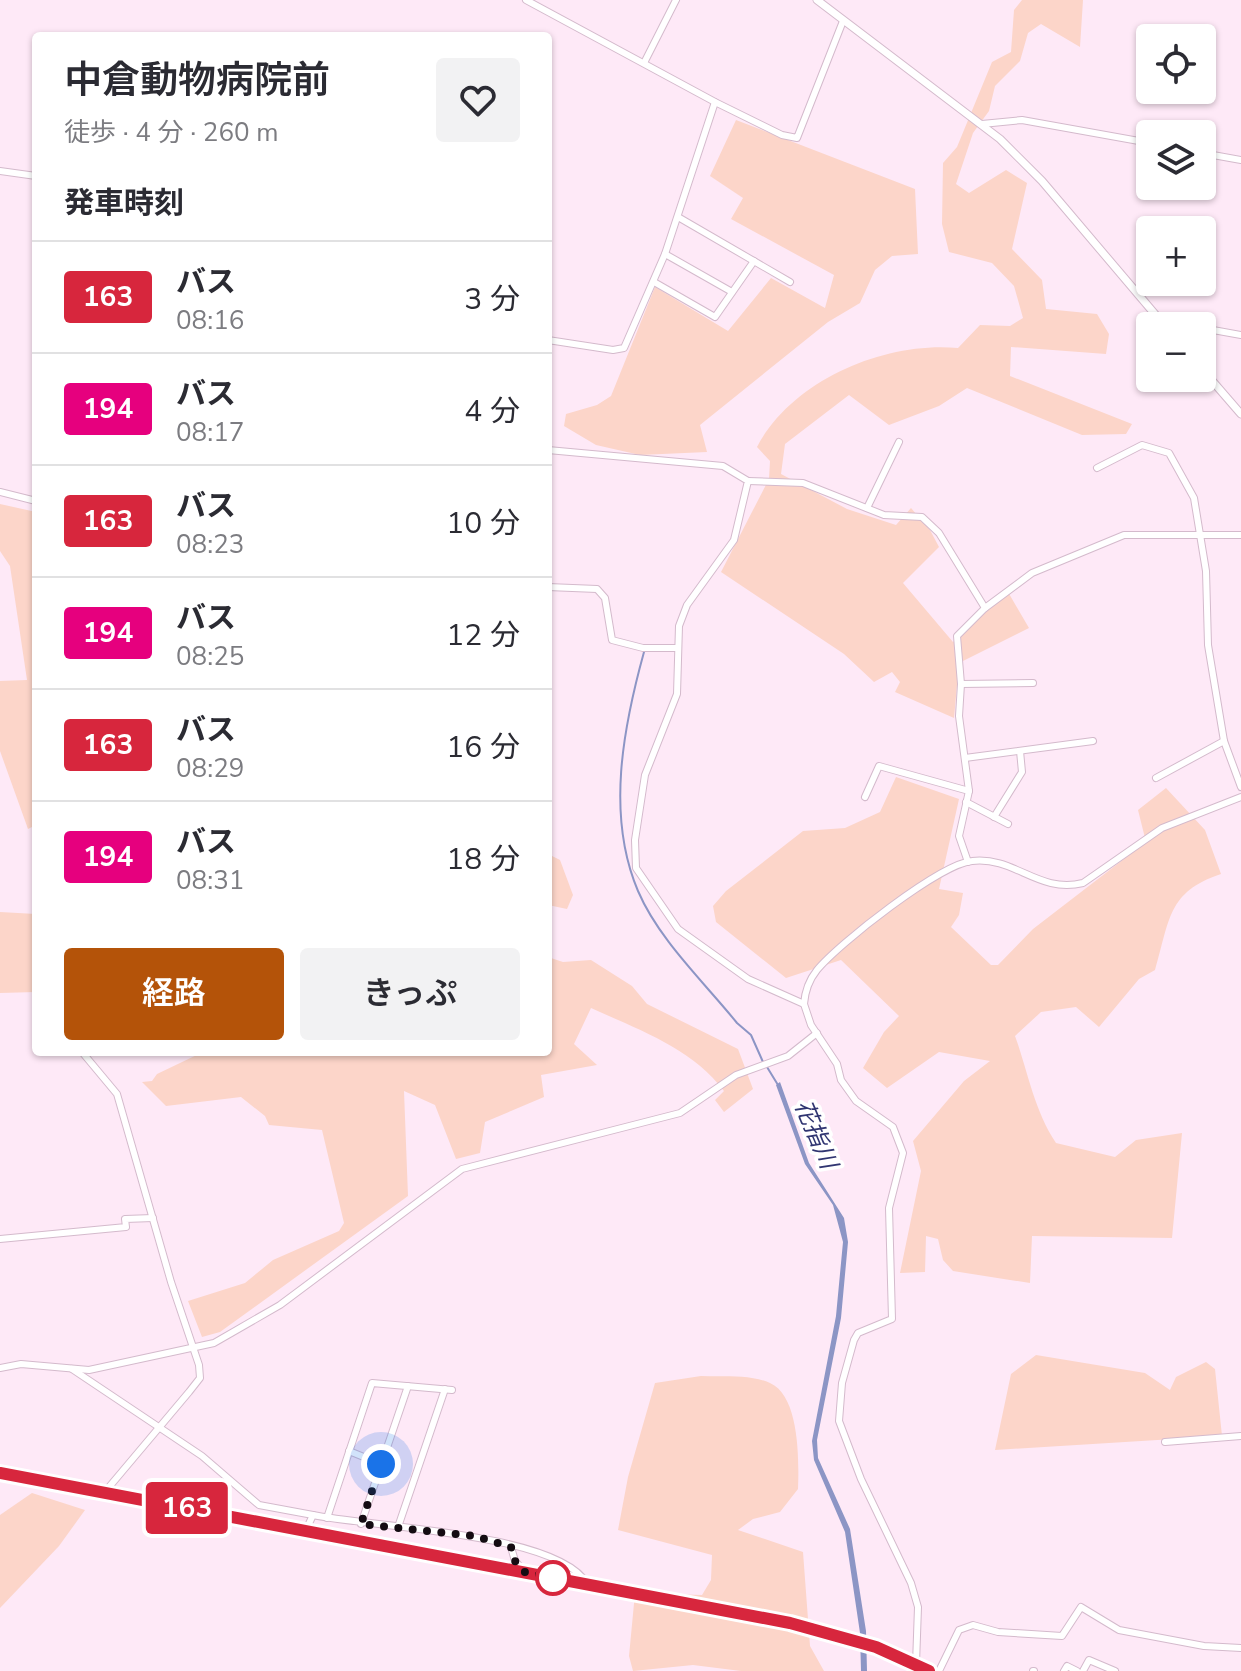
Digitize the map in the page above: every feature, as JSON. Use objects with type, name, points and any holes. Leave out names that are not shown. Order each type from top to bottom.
[{"type":"street","points":[[526,0],[715,102],[782,135],[797,138],[843,21]]},
{"type":"street","points":[[644,63],[676,0]]},
{"type":"street","points":[[817,0],[982,124],[1042,181],[1153,312]]},
{"type":"street","points":[[552,341],[620,350],[665,254],[715,102]]},
{"type":"street","points":[[982,124],[1022,120],[1136,140]]},
{"type":"street","points":[[1216,156],[1241,160]]},
{"type":"street","points":[[0,171],[32,175]]},
{"type":"street","points":[[678,217],[790,282]]},
{"type":"street","points":[[665,254],[732,292]]},
{"type":"street","points":[[654,282],[715,317],[754,261]]},
{"type":"street","points":[[1216,331],[1241,335]]},
{"type":"street","points":[[1216,385],[1241,414]]},
{"type":"street","points":[[867,508],[899,442]]},
{"type":"street","points":[[1097,468],[1142,445],[1169,453],[1194,498],[1206,571],[1208,645],[1224,741],[1241,787]]},
{"type":"street","points":[[552,450],[723,466],[748,481],[803,483],[892,517],[922,517],[950,549],[985,608]]},
{"type":"street","points":[[748,481],[734,540],[687,605],[676,648],[677,694],[645,775],[635,840],[636,868],[678,929],[748,979],[804,1004]]},
{"type":"street","points":[[0,492],[32,500]]},
{"type":"street","points":[[968,862],[959,836],[969,791],[959,716],[961,684],[957,636],[985,608],[1032,573],[1124,535],[1241,535]]},
{"type":"street","points":[[552,587],[597,589],[605,598],[612,640],[643,648],[676,648]]},
{"type":"street","points":[[961,684],[1033,683]]},
{"type":"street","points":[[965,758],[1093,741]]},
{"type":"street","points":[[1156,778],[1224,741]]},
{"type":"street","points":[[994,817],[1022,772],[1020,751]]},
{"type":"street","points":[[865,797],[879,766],[969,791]]},
{"type":"street","points":[[916,1664],[918,1607],[911,1583],[861,1479],[839,1421],[842,1383],[854,1340],[858,1333],[892,1319],[889,1208],[903,1153],[893,1127],[856,1101],[817,1033],[804,1004],[806,990],[827,960],[937,874],[968,862],[1007,865],[1052,886],[1073,886],[1083,883],[1162,828],[1241,797]]},
{"type":"street","points":[[966,802],[1008,824]]},
{"type":"street","points":[[0,1368],[21,1364],[72,1369],[106,1368],[214,1343],[280,1305],[462,1169],[680,1113],[736,1075],[788,1056],[817,1033]]},
{"type":"street","points":[[85,1056],[117,1094],[171,1282],[196,1348],[200,1378],[104,1493]]},
{"type":"street","points":[[0,1239],[126,1227],[125,1219],[153,1218]]},
{"type":"street","points":[[72,1369],[202,1456],[259,1505],[361,1524],[475,1536],[569,1566],[587,1584]]},
{"type":"street","points":[[327,1518],[372,1383],[448,1390],[398,1527]]},
{"type":"street","points":[[361,1524],[408,1386]]},
{"type":"street","points":[[1165,1442],[1241,1436]]},
{"type":"street","points":[[349,1451],[381,1464]]},
{"type":"street","points":[[0,1473],[823,1630],[929,1671]]},
{"type":"street","points":[[306,1530],[313,1515]]},
{"type":"street","points":[[511,1547],[515,1561],[525,1572]]},
{"type":"street","points":[[939,1671],[959,1630],[973,1625],[998,1632],[1062,1636],[1081,1607],[1119,1630],[1204,1646],[1241,1648]]},
{"type":"street","points":[[1064,1671],[1067,1666],[1080,1671],[1089,1660],[1115,1671]]},
{"type":"shaded area","points":[[1022,0],[1083,0],[1080,47],[1041,24],[1028,33],[1020,61],[995,86],[989,111],[973,133],[956,184],[969,193],[1006,170],[1027,183],[1012,249],[1042,280],[1046,309],[1097,314],[1109,334],[1106,354],[1011,347],[1010,376],[1132,424],[1126,434],[1082,435],[967,388],[939,406],[889,425],[849,395],[785,444],[781,474],[847,509],[896,525],[911,508],[930,530],[939,547],[903,583],[953,642],[1008,592],[1029,628],[959,663],[954,718],[895,692],[900,682],[892,672],[874,682],[844,654],[721,572],[769,479],[770,461],[757,447],[773,423],[793,402],[817,384],[872,359],[930,347],[958,348],[980,325],[1010,326],[1023,318],[1014,286],[992,263],[949,252],[942,224],[943,163],[957,147],[992,62],[1011,52],[1014,10]]},
{"type":"shaded area","points":[[736,120],[915,189],[918,254],[892,256],[875,270],[860,303],[828,322],[700,425],[707,452],[640,455],[596,445],[564,426],[566,414],[597,405],[611,396],[655,287],[728,331],[771,278],[825,308],[834,275],[731,219],[743,198],[710,176]]},
{"type":"shaded area","points":[[0,504],[32,511],[32,827],[28,829],[0,751],[0,681],[27,680],[10,566],[0,551]]},
{"type":"shaded area","points":[[896,777],[959,799],[939,889],[963,893],[959,915],[951,927],[991,965],[998,965],[1033,929],[1146,842],[1138,810],[1166,788],[1205,830],[1221,874],[1203,881],[1180,899],[1168,922],[1155,970],[1139,979],[1099,1027],[1076,1007],[1041,1012],[1015,1036],[1037,1104],[1056,1143],[1115,1157],[1136,1140],[1182,1133],[1172,1238],[1032,1236],[1030,1283],[953,1271],[943,1260],[938,1239],[926,1236],[925,1272],[900,1273],[921,1171],[913,1141],[964,1081],[990,1061],[939,1052],[887,1088],[863,1068],[884,1032],[899,1016],[841,960],[786,978],[716,922],[713,906],[726,891],[803,831],[845,828],[880,812]]},
{"type":"shaded area","points":[[552,856],[560,860],[573,895],[567,909],[552,906]]},
{"type":"shaded area","points":[[0,912],[32,914],[32,992],[0,993]]},
{"type":"shaded area","points":[[552,958],[563,962],[591,960],[632,986],[647,1004],[738,1049],[753,1089],[724,1112],[715,1100],[724,1091],[696,1063],[664,1042],[591,1008],[574,1044],[597,1065],[541,1075],[544,1097],[485,1122],[480,1153],[456,1159],[435,1105],[404,1091],[408,1196],[220,1332],[202,1337],[188,1301],[245,1283],[273,1260],[339,1231],[344,1223],[322,1130],[269,1125],[265,1116],[241,1097],[166,1106],[142,1082],[152,1081],[157,1074],[195,1056],[552,1056]]},
{"type":"shaded area","points":[[1036,1355],[1145,1373],[1170,1390],[1176,1377],[1206,1362],[1215,1369],[1222,1436],[995,1450],[1011,1374]]},
{"type":"shaded area","points":[[701,1376],[762,1380],[780,1390],[787,1401],[796,1431],[798,1489],[780,1512],[753,1519],[738,1530],[803,1552],[810,1646],[824,1671],[741,1671],[693,1665],[633,1671],[629,1656],[635,1593],[702,1595],[711,1580],[712,1555],[618,1530],[628,1477],[655,1383]]},
{"type":"shaded area","points":[[32,1493],[85,1510],[59,1546],[0,1608],[0,1515]]},
{"type":"water","name":"花指川","points":[[780,1082],[809,1163],[844,1218],[848,1242],[841,1318],[817,1440],[818,1458],[850,1529],[866,1631],[867,1671],[861,1671],[860,1633],[845,1532],[814,1460],[812,1441],[836,1316],[843,1242],[833,1205],[805,1164],[776,1085]]},
{"type":"waterway","name":"花指川","points":[[644,652],[624,741],[621,772],[622,833],[628,862],[638,891],[658,927],[737,1023],[751,1035],[763,1062]]},
{"type":"waterway","name":"花指川","points":[[767,1067],[778,1085]]},
{"type":"bus line","name":"163","points":[[0,1473],[823,1630],[897,1655],[929,1671]]},
{"type":"route","points":[[381,1464],[361,1524],[475,1536],[511,1547],[515,1561],[525,1572],[556,1578],[553,1578]]}]
